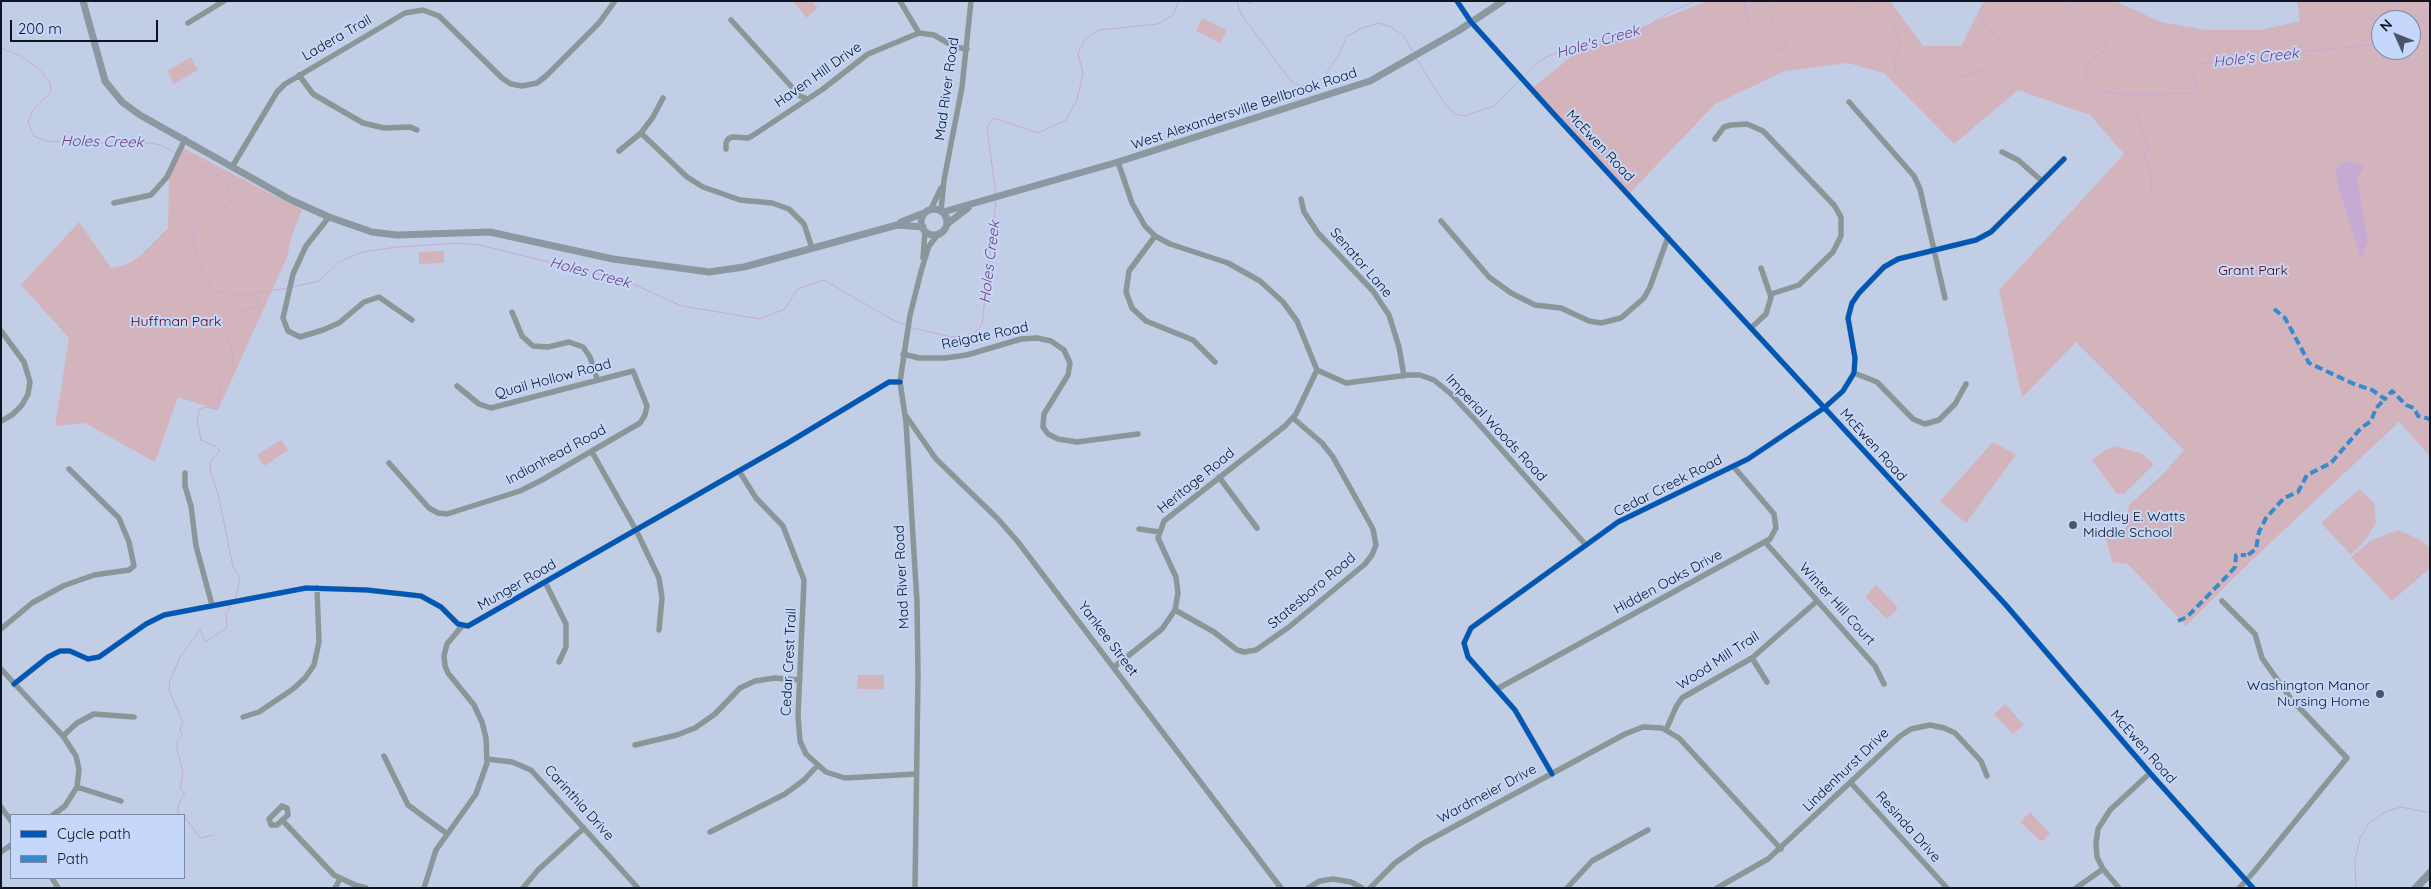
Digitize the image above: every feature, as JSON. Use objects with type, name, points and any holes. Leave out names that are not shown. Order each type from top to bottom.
[{"type":"highway","points":[[2416,888],[2430,873]]},
{"type":"main road","points":[[83,1],[102,72],[111,90],[130,108],[290,200],[329,217],[383,234],[472,231],[501,234],[613,259],[697,272],[728,271],[897,225],[929,211]]},
{"type":"main road","name":"West Alexandersville Bellbrook Road","points":[[929,211],[942,212],[1012,194],[1358,86],[1427,50],[1503,1]]},
{"type":"main road","name":"West Alexandersville Bellbrook Road","points":[[939,233],[957,214],[976,204]]},
{"type":"main road","points":[[924,229],[922,217],[929,211]]},
{"type":"main road","points":[[942,212],[947,224]]},
{"type":"main road","points":[[897,225],[910,224],[924,229],[931,234],[939,233]]},
{"type":"street","points":[[188,23],[224,1]]},
{"type":"street","name":"Ladera Trail","points":[[232,166],[277,92],[284,84],[400,16],[412,11],[423,10],[434,13],[443,19],[506,82],[518,86],[533,84],[546,76],[599,23],[615,1]]},
{"type":"street","points":[[900,1],[919,33],[934,35],[955,47],[966,49]]},
{"type":"street","name":"Mad River Road","points":[[942,212],[944,180],[956,125],[971,1]]},
{"type":"street","name":"McEwen Road","points":[[1457,1],[1471,22],[1531,89],[2005,604],[2150,773],[2253,888]]},
{"type":"street","points":[[731,20],[800,96],[808,99]]},
{"type":"street","name":"Haven Hill Drive","points":[[726,148],[726,143],[732,137],[748,138],[836,80],[864,56],[919,33]]},
{"type":"street","points":[[299,76],[313,94],[363,123],[384,128],[410,128],[417,130]]},
{"type":"street","points":[[619,151],[641,133],[653,117],[663,98]]},
{"type":"street","points":[[1849,102],[1914,176],[1920,190],[1945,298]]},
{"type":"street","points":[[1715,139],[1724,127],[1731,125],[1747,124],[1764,131],[1834,205],[1841,217],[1841,236],[1833,252],[1799,285],[1771,294]]},
{"type":"street","points":[[641,133],[688,177],[703,187],[740,200],[772,203],[789,209],[804,224],[812,248]]},
{"type":"street","points":[[114,203],[151,195],[167,177],[185,139]]},
{"type":"street","points":[[2002,152],[2018,160],[2042,182]]},
{"type":"street","points":[[1966,384],[1958,401],[1939,420],[1925,424],[1913,419],[1877,382],[1854,372],[1854,358],[1848,318],[1855,298],[1884,267],[1892,262],[1976,240],[1991,232],[2064,159]]},
{"type":"street","points":[[1118,162],[1136,212],[1155,236],[1184,250],[1228,263],[1260,281],[1283,302],[1297,321],[1317,370]]},
{"type":"street","name":"Mad River Road","points":[[929,211],[944,180]]},
{"type":"street","name":"Senator Lane","points":[[1300,199],[1304,212],[1318,233],[1373,291],[1389,316],[1399,347],[1404,376]]},
{"type":"street","points":[[329,217],[306,246],[298,260],[284,311],[284,322],[288,331],[296,337],[311,335],[334,325],[359,305],[374,298],[382,298],[412,320]]},
{"type":"street","points":[[1442,221],[1489,277],[1511,293],[1535,305],[1561,308],[1589,321],[1601,322],[1621,318],[1644,298],[1650,287],[1668,236]]},
{"type":"street","name":"Mad River Road","points":[[922,268],[924,229]]},
{"type":"street","name":"Mad River Road","points":[[915,888],[918,675],[917,602],[905,414],[900,382],[910,315],[922,268],[931,243],[939,233]]},
{"type":"street","points":[[1155,236],[1130,271],[1126,292],[1132,308],[1146,321],[1193,340],[1215,362]]},
{"type":"street","points":[[1751,328],[1766,314],[1771,294],[1761,268]]},
{"type":"street","points":[[512,312],[522,336],[533,346],[548,347],[569,342],[583,346],[590,357],[597,380]]},
{"type":"street","points":[[1,331],[24,362],[30,382],[28,394],[22,405],[12,415],[1,421]]},
{"type":"street","name":"Reigate Road","points":[[903,354],[926,358],[944,358],[967,355],[1021,339],[1037,338],[1051,341],[1064,350],[1070,363],[1068,375],[1044,414],[1043,427],[1048,434],[1066,441],[1083,442],[1138,434]]},
{"type":"street","name":"Imperial Woods Road","points":[[1317,370],[1346,383],[1415,375],[1429,378],[1450,394],[1586,545]]},
{"type":"street","name":"Heritage Road","points":[[1175,610],[1178,593],[1176,577],[1159,542],[1159,532],[1167,517],[1293,418],[1317,370]]},
{"type":"street","name":"Quail Hollow Road","points":[[457,386],[479,404],[490,408],[633,371]]},
{"type":"street","name":"Indianhead Road","points":[[388,463],[429,508],[438,513],[447,514],[525,488],[592,452],[640,423],[645,415],[647,406],[633,371]]},
{"type":"street","name":"Cedar Creek Road","points":[[1552,774],[1520,717],[1468,657],[1464,648],[1467,634],[1476,624],[1631,515],[1732,466],[1766,447],[1824,408],[1843,391],[1854,372]]},
{"type":"street","name":"Munger Road","points":[[462,626],[470,625],[889,382],[900,382]]},
{"type":"street","name":"Yankee Street","points":[[905,414],[936,459],[1010,532],[1114,666],[1281,888]]},
{"type":"street","name":"Statesboro Road","points":[[1175,610],[1214,632],[1236,650],[1244,652],[1256,650],[1296,620],[1372,556],[1376,545],[1373,529],[1333,457],[1322,443],[1293,418]]},
{"type":"street","points":[[592,452],[655,568],[662,598],[659,630]]},
{"type":"street","points":[[1732,466],[1774,514],[1776,528],[1766,543]]},
{"type":"street","points":[[1,629],[32,603],[53,590],[88,577],[129,570],[134,566],[128,536],[119,518],[69,469]]},
{"type":"street","name":"Cedar Crest Trail","points":[[738,471],[756,498],[783,526],[804,580],[798,732],[803,748],[817,766],[831,775],[845,778],[916,774]]},
{"type":"street","points":[[185,473],[185,486],[191,506],[196,546],[212,605]]},
{"type":"street","points":[[1219,477],[1257,528]]},
{"type":"street","points":[[1139,529],[1159,532]]},
{"type":"street","name":"Winter Hill Court","points":[[1766,543],[1875,666],[1884,684]]},
{"type":"street","name":"Hidden Oaks Drive","points":[[1497,690],[1766,543]]},
{"type":"street","points":[[545,582],[566,624],[566,647],[559,662]]},
{"type":"street","points":[[243,717],[259,712],[293,689],[305,678],[314,665],[319,642],[317,588]]},
{"type":"street","points":[[14,684],[53,654],[70,651],[93,660],[106,654],[158,617],[172,612],[291,590],[317,588],[367,590],[421,596],[441,607],[462,626],[447,644],[444,656],[448,674],[478,713],[485,731],[488,759],[476,794],[446,833],[431,861],[424,888]]},
{"type":"street","name":"Wood Mill Trail","points":[[1666,730],[1682,698],[1752,658],[1817,600]]},
{"type":"street","points":[[2222,601],[2255,634],[2262,658],[2291,700],[2347,758],[2239,888]]},
{"type":"street","points":[[1114,666],[1162,629],[1175,610]]},
{"type":"street","points":[[1752,658],[1768,682]]},
{"type":"street","points":[[1,669],[63,736],[75,752],[80,775],[77,787],[65,806],[54,814]]},
{"type":"street","points":[[635,745],[677,735],[695,728],[716,714],[740,688],[755,681],[775,678],[800,680]]},
{"type":"street","points":[[63,736],[77,723],[94,714],[134,717]]},
{"type":"street","name":"Lindenhurst Drive","points":[[1717,888],[1768,860],[1900,736],[1911,729],[1937,726],[1955,733],[1981,761],[1987,776]]},
{"type":"street","name":"Wardmeier Drive","points":[[1370,888],[1395,863],[1422,844],[1633,730],[1647,727],[1666,730]]},
{"type":"street","points":[[1666,730],[1679,738],[1781,849]]},
{"type":"street","points":[[384,756],[408,804],[446,833]]},
{"type":"street","name":"Carinthia Drive","points":[[488,759],[520,764],[531,770],[638,888]]},
{"type":"street","points":[[710,832],[785,794],[804,780],[817,766]]},
{"type":"street","points":[[2119,888],[2103,869],[2098,856],[2096,843],[2102,820],[2110,810],[2150,773]]},
{"type":"street","name":"Resinda Drive","points":[[1851,783],[1946,888]]},
{"type":"street","points":[[77,787],[121,801]]},
{"type":"street","points":[[1,807],[10,820]]},
{"type":"street","points":[[282,820],[329,870],[340,879],[366,888]]},
{"type":"street","points":[[523,888],[538,870],[584,828]]},
{"type":"street","points":[[1567,888],[1592,861],[1648,830]]},
{"type":"street","points":[[2076,888],[2103,869]]},
{"type":"street","points":[[335,888],[340,879]]},
{"type":"street","points":[[1308,888],[1320,881],[1333,879],[1351,882],[1362,888]]},
{"type":"green space","points":[[793,1],[812,1],[818,8],[807,18]]},
{"type":"green space","name":"Grant Park","points":[[1707,1],[1890,1],[1923,46],[1961,46],[1984,1],[2115,1],[2161,22],[2206,30],[2261,30],[2300,21],[2297,1],[2430,1],[2430,456],[2399,422],[2251,561],[2186,626],[2128,564],[2112,562],[2104,531],[2126,529],[2129,505],[2164,473],[2184,450],[2076,342],[2022,398],[1999,290],[2124,154],[2090,115],[2018,90],[1954,144],[1884,73],[1848,63],[1785,71],[1715,104],[1629,194],[1531,89],[1576,53]]},
{"type":"green space","points":[[1202,18],[1227,30],[1220,43],[1196,31]]},
{"type":"green space","points":[[191,57],[198,70],[174,84],[167,71]]},
{"type":"green space","name":"Huffman Park","points":[[183,148],[302,210],[292,235],[287,257],[218,410],[178,397],[155,462],[85,423],[55,426],[69,338],[21,285],[79,222],[111,268],[126,265],[141,255],[168,228],[169,177]]},
{"type":"green space","points":[[444,251],[444,263],[419,264],[419,252]]},
{"type":"green space","points":[[281,440],[288,450],[264,466],[257,455]]},
{"type":"green space","points":[[1993,442],[2016,455],[1966,523],[1940,501]]},
{"type":"green space","points":[[2115,446],[2143,454],[2154,464],[2124,494],[2117,494],[2092,460]]},
{"type":"green space","points":[[2359,489],[2374,503],[2376,522],[2367,538],[2351,555],[2321,523]]},
{"type":"green space","points":[[2398,530],[2421,540],[2430,549],[2430,568],[2392,601],[2351,557],[2370,541]]},
{"type":"green space","points":[[1876,585],[1898,608],[1887,619],[1865,597]]},
{"type":"green space","points":[[858,675],[884,675],[884,689],[857,689]]},
{"type":"green space","points":[[2005,704],[2024,725],[2013,734],[1994,714]]},
{"type":"green space","points":[[2030,812],[2050,833],[2043,841],[2039,840],[2020,822]]},
{"type":"shaded area","points":[[2350,161],[2364,166],[2357,179],[2368,240],[2361,259],[2337,183],[2336,171],[2342,163]]},
{"type":"waterway","name":"Holes Creek","points":[[996,194],[987,128],[993,118],[1038,133],[1066,120],[1077,100],[1083,73],[1078,54],[1084,40],[1099,30],[1158,24],[1173,15],[1179,1]]},
{"type":"waterway","name":"Hole's Creek","points":[[1237,1],[1241,14],[1291,81],[1299,86],[1312,85],[1323,78],[1338,56],[1347,36],[1362,28],[1379,23],[1391,27],[1404,36],[1413,52]]},
{"type":"waterway","points":[[1246,1],[1248,3],[1253,1]]},
{"type":"waterway","name":"Hole's Creek","points":[[1524,76],[1541,60],[1560,51],[1569,48],[1578,50],[1614,36],[1645,28],[1668,13],[1695,1]]},
{"type":"waterway","name":"Hole's Creek","points":[[1744,1],[1747,20],[1754,33],[1776,50],[1786,47],[1787,36],[1774,25],[1769,14],[1776,1]]},
{"type":"waterway","name":"Hole's Creek","points":[[1857,1],[1873,15],[1893,25],[1901,44],[1895,62],[1896,72],[1917,90],[1938,98],[1959,77],[1986,69],[2001,59],[2006,53],[2006,46],[1983,23],[1979,14],[1982,7],[1991,1]]},
{"type":"waterway","name":"Hole's Creek","points":[[2064,1],[2097,38],[2105,44],[2104,52],[2094,57],[2086,68],[2086,80],[2091,88],[2102,92],[2133,95],[2192,93],[2195,90],[2195,79],[2191,70],[2200,64],[2371,45]]},
{"type":"waterway","name":"Hole's Creek","points":[[2421,21],[2430,4]]},
{"type":"waterway","name":"Holes Creek","points":[[1,48],[21,56],[39,69],[50,83],[51,92],[32,111],[28,123],[34,136],[45,141],[97,144],[131,140],[161,145],[177,154]]},
{"type":"waterway","name":"Hole's Creek","points":[[1416,58],[1443,101],[1454,114],[1465,116],[1494,106],[1520,80]]},
{"type":"waterway","points":[[2121,95],[2138,114],[2137,118],[2148,149],[2144,156],[2152,173],[2151,193]]},
{"type":"waterway","name":"Holes Creek","points":[[180,155],[224,179],[233,197],[229,204],[199,224],[192,237],[197,259],[212,290],[239,296],[288,288]]},
{"type":"waterway","name":"Holes Creek","points":[[909,327],[951,337],[972,335],[982,325],[996,201]]},
{"type":"waterway","points":[[2153,239],[2160,241]]},
{"type":"waterway","name":"Holes Creek","points":[[292,287],[319,281],[339,262],[362,252],[397,247],[458,243],[479,245],[624,280],[682,306],[760,319],[785,309],[797,289],[824,280],[891,319],[906,325]]},
{"type":"waterway","points":[[236,597],[240,577],[233,567],[218,493],[210,472],[211,460],[220,451],[215,446],[201,440],[197,419],[200,409],[205,407],[216,409],[219,406],[218,398],[222,394],[219,385],[232,367],[233,359],[228,334],[237,330],[238,320],[242,311],[257,307],[259,303],[256,295]]},
{"type":"waterway","points":[[180,814],[177,812],[180,801],[185,794],[180,789],[183,773],[177,741],[182,735],[180,729],[183,722],[169,690],[170,680],[180,657],[200,630],[205,642],[227,628],[226,614],[231,606]]},
{"type":"waterway","name":"Hole's Creek","points":[[2356,888],[2355,860],[2360,838],[2369,823],[2385,812],[2401,807],[2430,813]]},
{"type":"waterway","points":[[185,817],[200,838],[214,835]]},
{"type":"marked path","points":[[2274,309],[2285,318],[2309,363],[2354,384],[2372,390],[2385,399],[2392,391],[2406,405],[2414,408],[2418,416],[2430,419]]},
{"type":"marked path","points":[[2248,555],[2256,549],[2259,532],[2266,518],[2284,498],[2298,492],[2307,475],[2331,463],[2361,428],[2371,421],[2376,408],[2385,399]]},
{"type":"marked path","points":[[2178,621],[2187,617],[2229,574],[2235,567],[2236,555],[2246,555]]},
{"type":"cycle path","points":[[1457,1],[1471,22],[1552,112],[2005,604],[2150,773],[2253,888]]},
{"type":"cycle path","points":[[1552,774],[1515,710],[1468,657],[1464,643],[1471,628],[1618,522],[1748,459],[1824,408],[1843,391],[1854,373],[1855,358],[1848,318],[1852,303],[1884,267],[1898,259],[1976,240],[1991,232],[2064,159]]},
{"type":"cycle path","points":[[14,684],[48,657],[60,651],[70,651],[88,659],[99,657],[146,624],[164,615],[306,588],[367,590],[421,596],[441,607],[458,624],[468,626],[786,444],[889,382],[900,382]]},
{"type":"place","name":"Hadley E. Watts Middle School","points":[[2073,525]]},
{"type":"place","name":"Washington Manor Nursing Home","points":[[2380,694]]}]
